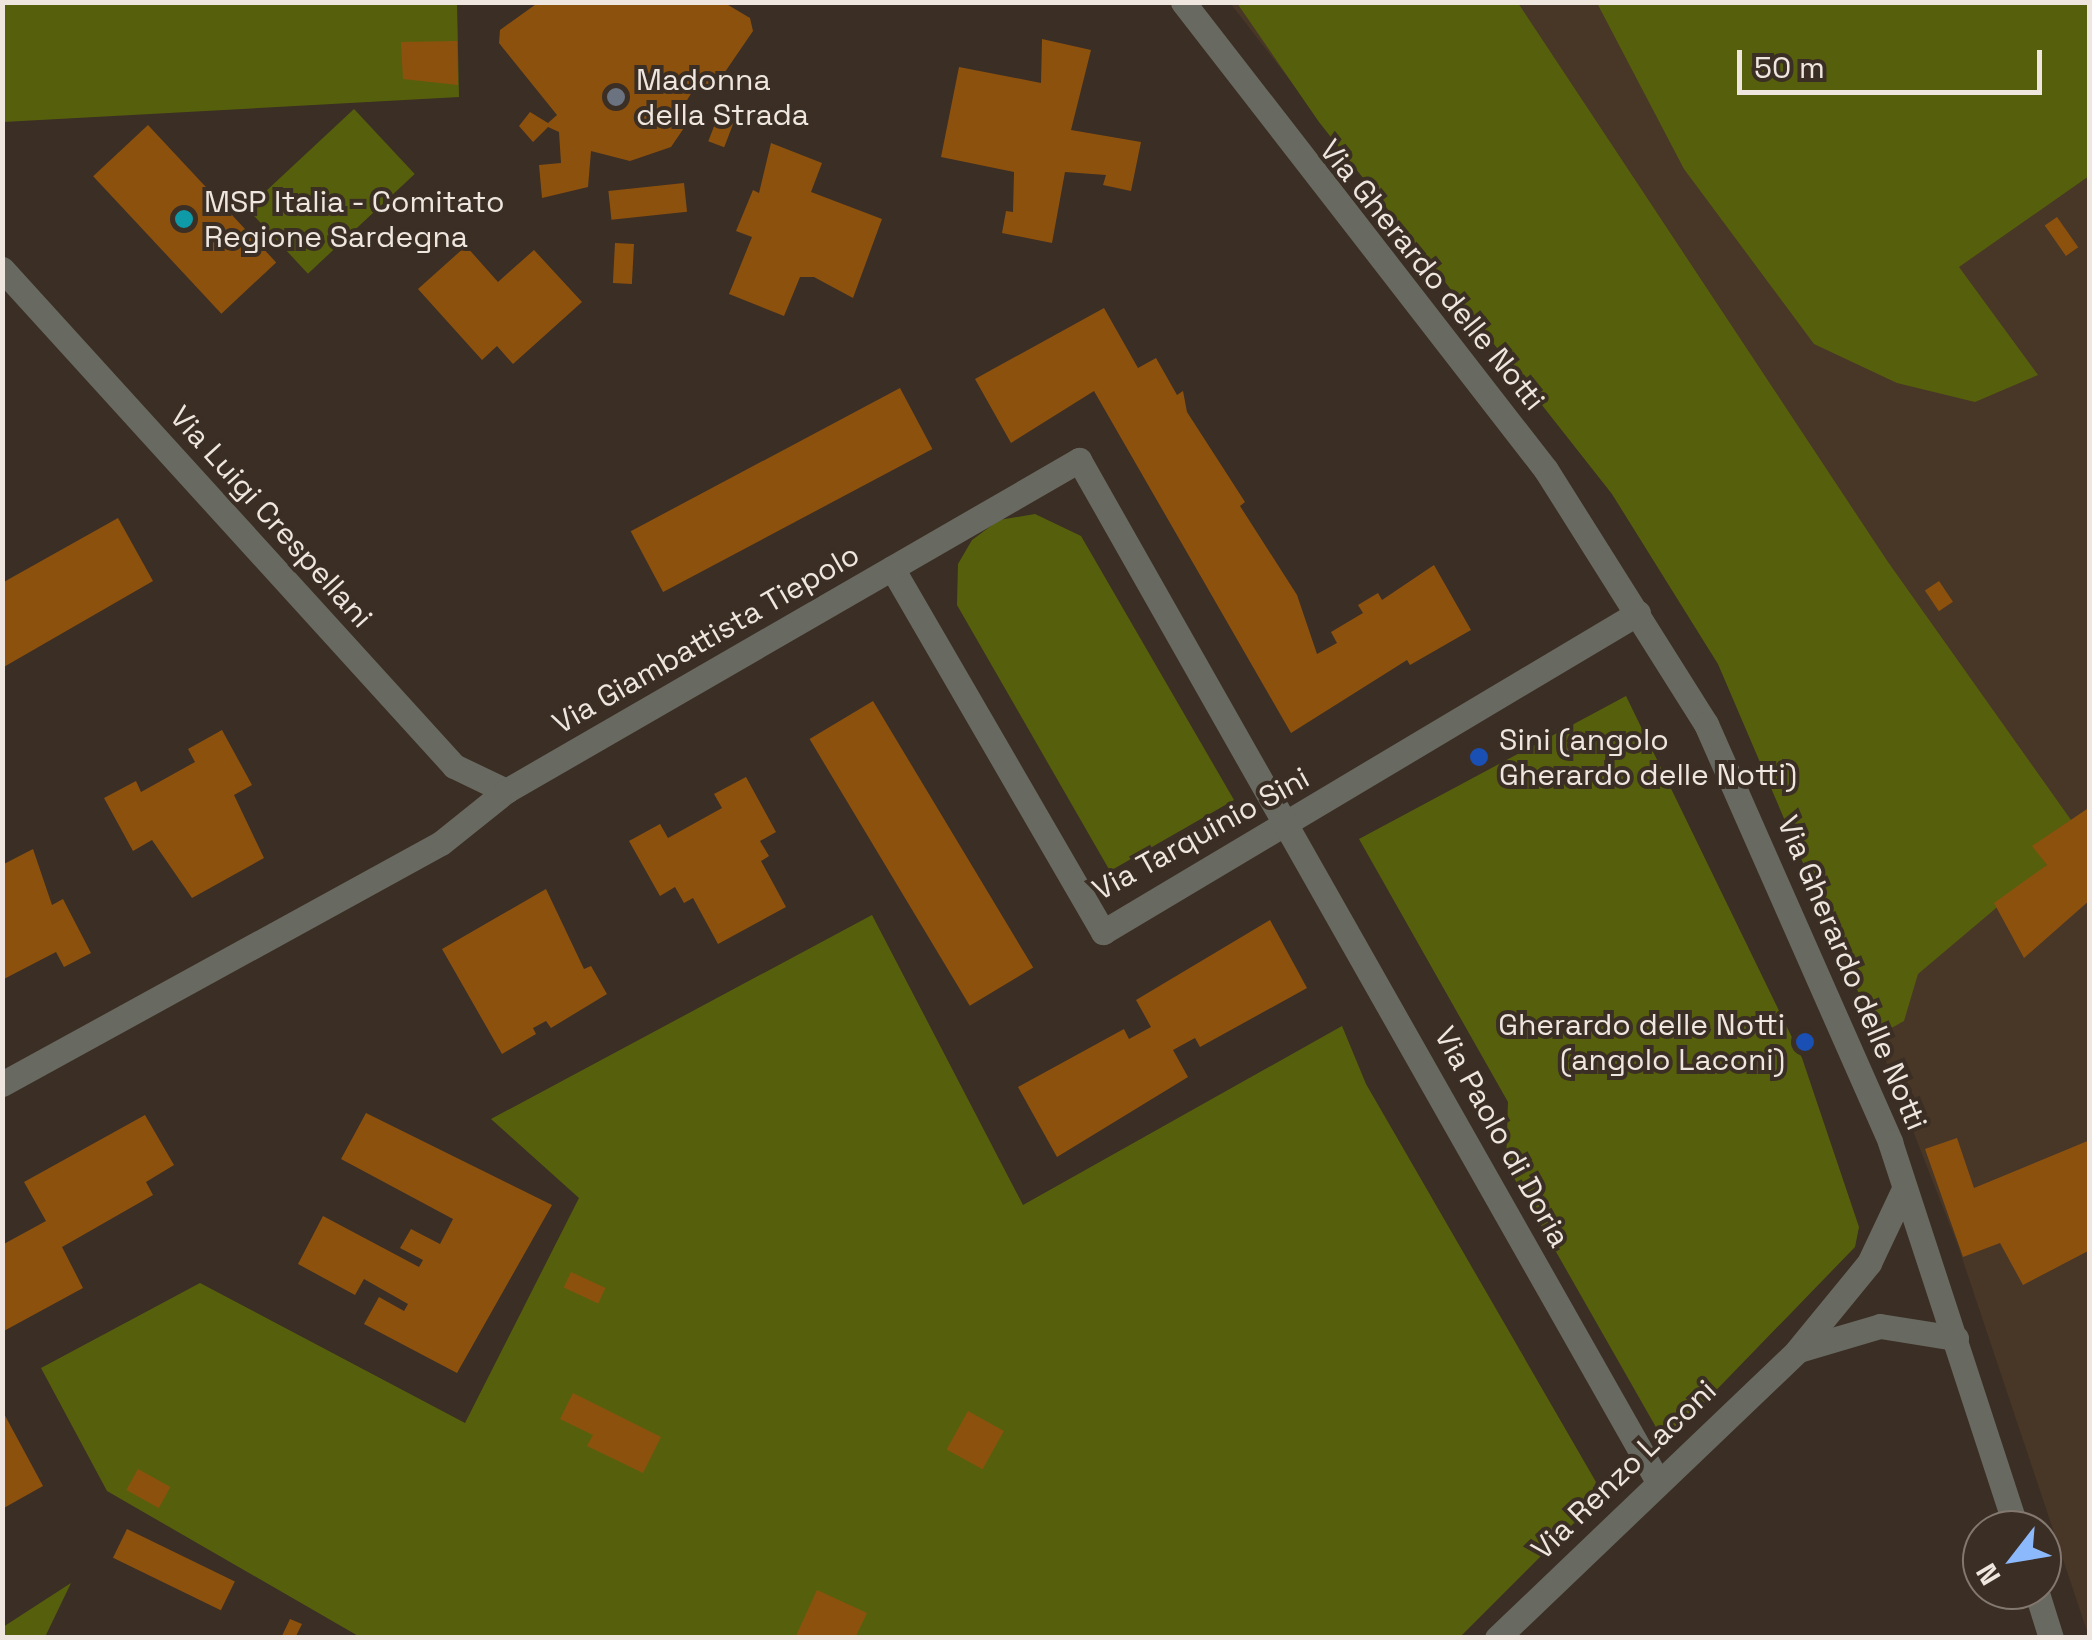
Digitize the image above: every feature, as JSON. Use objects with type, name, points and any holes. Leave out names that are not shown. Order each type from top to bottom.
[{"type":"street","name":"Via Gherardo delle Notti","points":[[1179,2],[1197,30],[1546,470],[1706,724],[1802,928],[1904,1189],[2011,1510]]},
{"type":"street","name":"Via Luigi Crespellani","points":[[2,269],[454,766],[506,791]]},
{"type":"street","name":"Via Giambattista Tiepolo","points":[[2,1084],[441,843],[506,791],[1079,460],[1290,824]]},
{"type":"street","name":"Via Tarquinio Sini","points":[[892,568],[1103,932],[1290,824],[1638,613]]},
{"type":"street","name":"Via Paolo di Doria","points":[[1290,824],[1658,1480]]},
{"type":"street","name":"Via Renzo Laconi","points":[[1497,1638],[1797,1351],[1869,1263],[1904,1189]]},
{"type":"street","name":"Via Renzo Laconi","points":[[1797,1351],[1880,1326],[1956,1338]]},
{"type":"street","points":[[2042,1610],[2051,1638]]},
{"type":"shaded area","points":[[1230,3],[2089,3],[2089,1637],[2062,1556],[2062,1510],[2046,1510],[1958,1246],[1824,903],[1718,664],[1612,494]]},
{"type":"green space","points":[[3,3],[457,3],[459,97],[3,122]]},
{"type":"green space","points":[[1237,3],[1518,3],[1888,562],[2071,820],[2033,846],[2047,865],[1918,974],[1904,1021],[1877,1036],[1718,664],[1612,494],[1319,122]]},
{"type":"green space","points":[[1597,3],[2089,3],[2089,176],[1959,267],[2038,375],[1975,402],[1897,383],[1814,344],[1684,169]]},
{"type":"green space","points":[[354,109],[415,174],[308,274],[247,209]]},
{"type":"green space","points":[[1035,514],[1081,536],[1234,800],[1110,871],[957,605],[958,564],[972,540],[999,520]]},
{"type":"green space","points":[[1626,696],[1802,1058],[1859,1227],[1855,1247],[1665,1443],[1506,1164],[1508,1102],[1359,839]]},
{"type":"green space","points":[[872,915],[1023,1205],[1342,1026],[1366,1084],[1596,1482],[1581,1516],[1460,1637],[360,1637],[107,1491],[41,1368],[200,1283],[465,1423],[579,1198],[491,1119]]},
{"type":"green space","points":[[71,1583],[45,1637],[3,1637],[3,1627]]},
{"type":"building","name":"Madonna della Strada","points":[[539,2],[723,2],[750,18],[753,31],[714,88],[697,84],[684,105],[688,122],[671,147],[630,161],[591,151],[588,187],[542,198],[539,165],[561,163],[559,132],[548,127],[533,142],[519,126],[530,112],[548,123],[557,115],[499,43],[500,30]]},
{"type":"building","points":[[1042,39],[1091,50],[1071,130],[1141,142],[1131,191],[1103,185],[1106,175],[1065,172],[1052,243],[1002,233],[1006,211],[1013,212],[1014,172],[941,157],[959,67],[1041,83]]},
{"type":"building","points":[[457,41],[458,85],[403,79],[401,42]]},
{"type":"building","points":[[723,103],[739,109],[724,147],[708,141]]},
{"type":"building","name":"MSP Italia - Comitato Regione Sardegna","points":[[148,125],[276,262],[221,314],[93,176]]},
{"type":"building","points":[[771,143],[822,163],[811,192],[882,219],[853,298],[814,277],[800,277],[784,316],[729,294],[752,237],[736,231],[753,190],[759,193]]},
{"type":"building","points":[[684,183],[687,212],[611,220],[608,191]]},
{"type":"building","points":[[2057,217],[2078,247],[2066,256],[2045,226]]},
{"type":"building","points":[[615,243],[634,244],[632,284],[613,283]]},
{"type":"building","points":[[466,246],[498,282],[534,250],[582,302],[513,364],[497,346],[482,360],[418,289]]},
{"type":"building","points":[[1104,308],[1138,368],[1156,358],[1177,395],[1183,391],[1187,412],[1245,502],[1240,506],[1297,595],[1317,654],[1337,643],[1331,632],[1363,613],[1358,605],[1378,593],[1382,600],[1434,565],[1471,630],[1410,665],[1407,660],[1291,733],[1094,391],[1011,443],[975,379]]},
{"type":"building","points":[[900,388],[932,449],[663,592],[631,531]]},
{"type":"building","points":[[118,518],[153,581],[2,668],[2,583]]},
{"type":"building","points":[[1939,581],[1953,602],[1939,611],[1925,591]]},
{"type":"building","points":[[873,701],[1033,968],[970,1006],[810,739]]},
{"type":"building","points":[[222,730],[252,785],[234,795],[264,858],[192,898],[152,840],[133,851],[104,798],[136,781],[141,792],[195,762],[188,749]]},
{"type":"building","points":[[746,777],[776,832],[760,841],[769,856],[761,861],[786,907],[718,944],[693,898],[684,903],[675,887],[660,896],[629,841],[660,824],[668,838],[722,808],[714,794]]},
{"type":"building","points":[[2090,807],[2090,900],[2024,958],[1994,903],[2047,865],[2032,846]]},
{"type":"building","points":[[33,849],[52,905],[63,899],[91,953],[64,967],[56,952],[2,980],[2,865]]},
{"type":"building","points":[[546,889],[584,969],[591,966],[607,994],[551,1028],[546,1021],[533,1028],[536,1034],[502,1054],[442,949]]},
{"type":"building","points":[[1270,920],[1307,988],[1200,1047],[1195,1038],[1173,1050],[1188,1077],[1057,1157],[1018,1087],[1124,1029],[1129,1039],[1151,1027],[1136,1000]]},
{"type":"building","points":[[366,1113],[552,1205],[457,1373],[364,1324],[379,1297],[404,1311],[408,1304],[364,1279],[355,1295],[298,1264],[323,1216],[419,1267],[423,1260],[400,1248],[411,1229],[440,1244],[453,1219],[341,1159]]},
{"type":"building","points":[[145,1115],[174,1165],[146,1182],[153,1195],[62,1247],[83,1288],[2,1332],[2,1245],[46,1221],[24,1182]]},
{"type":"building","points":[[1957,1138],[1974,1188],[2090,1140],[2090,1250],[2023,1285],[2000,1243],[1963,1257],[1925,1149]]},
{"type":"building","points":[[571,1272],[605,1288],[598,1303],[564,1287]]},
{"type":"building","points":[[573,1393],[661,1437],[643,1473],[587,1446],[593,1435],[560,1419]]},
{"type":"building","points":[[2,1410],[43,1486],[2,1509]]},
{"type":"building","points":[[968,1411],[1004,1431],[983,1469],[947,1449]]},
{"type":"building","points":[[138,1469],[170,1487],[159,1508],[126,1490]]},
{"type":"building","points":[[127,1529],[235,1582],[221,1610],[113,1558]]},
{"type":"building","points":[[817,1590],[867,1613],[855,1638],[795,1638]]},
{"type":"building","points":[[290,1619],[302,1624],[295,1638],[281,1638]]},
{"type":"place","name":"Madonna della Strada","points":[[616,97]]},
{"type":"place","name":"MSP Italia - Comitato Regione Sardegna","points":[[184,219]]},
{"type":"place","name":"Sini (angolo Gherardo delle Notti)","points":[[1479,757]]},
{"type":"place","name":"Gherardo delle Notti (angolo Laconi)","points":[[1805,1042]]}]
